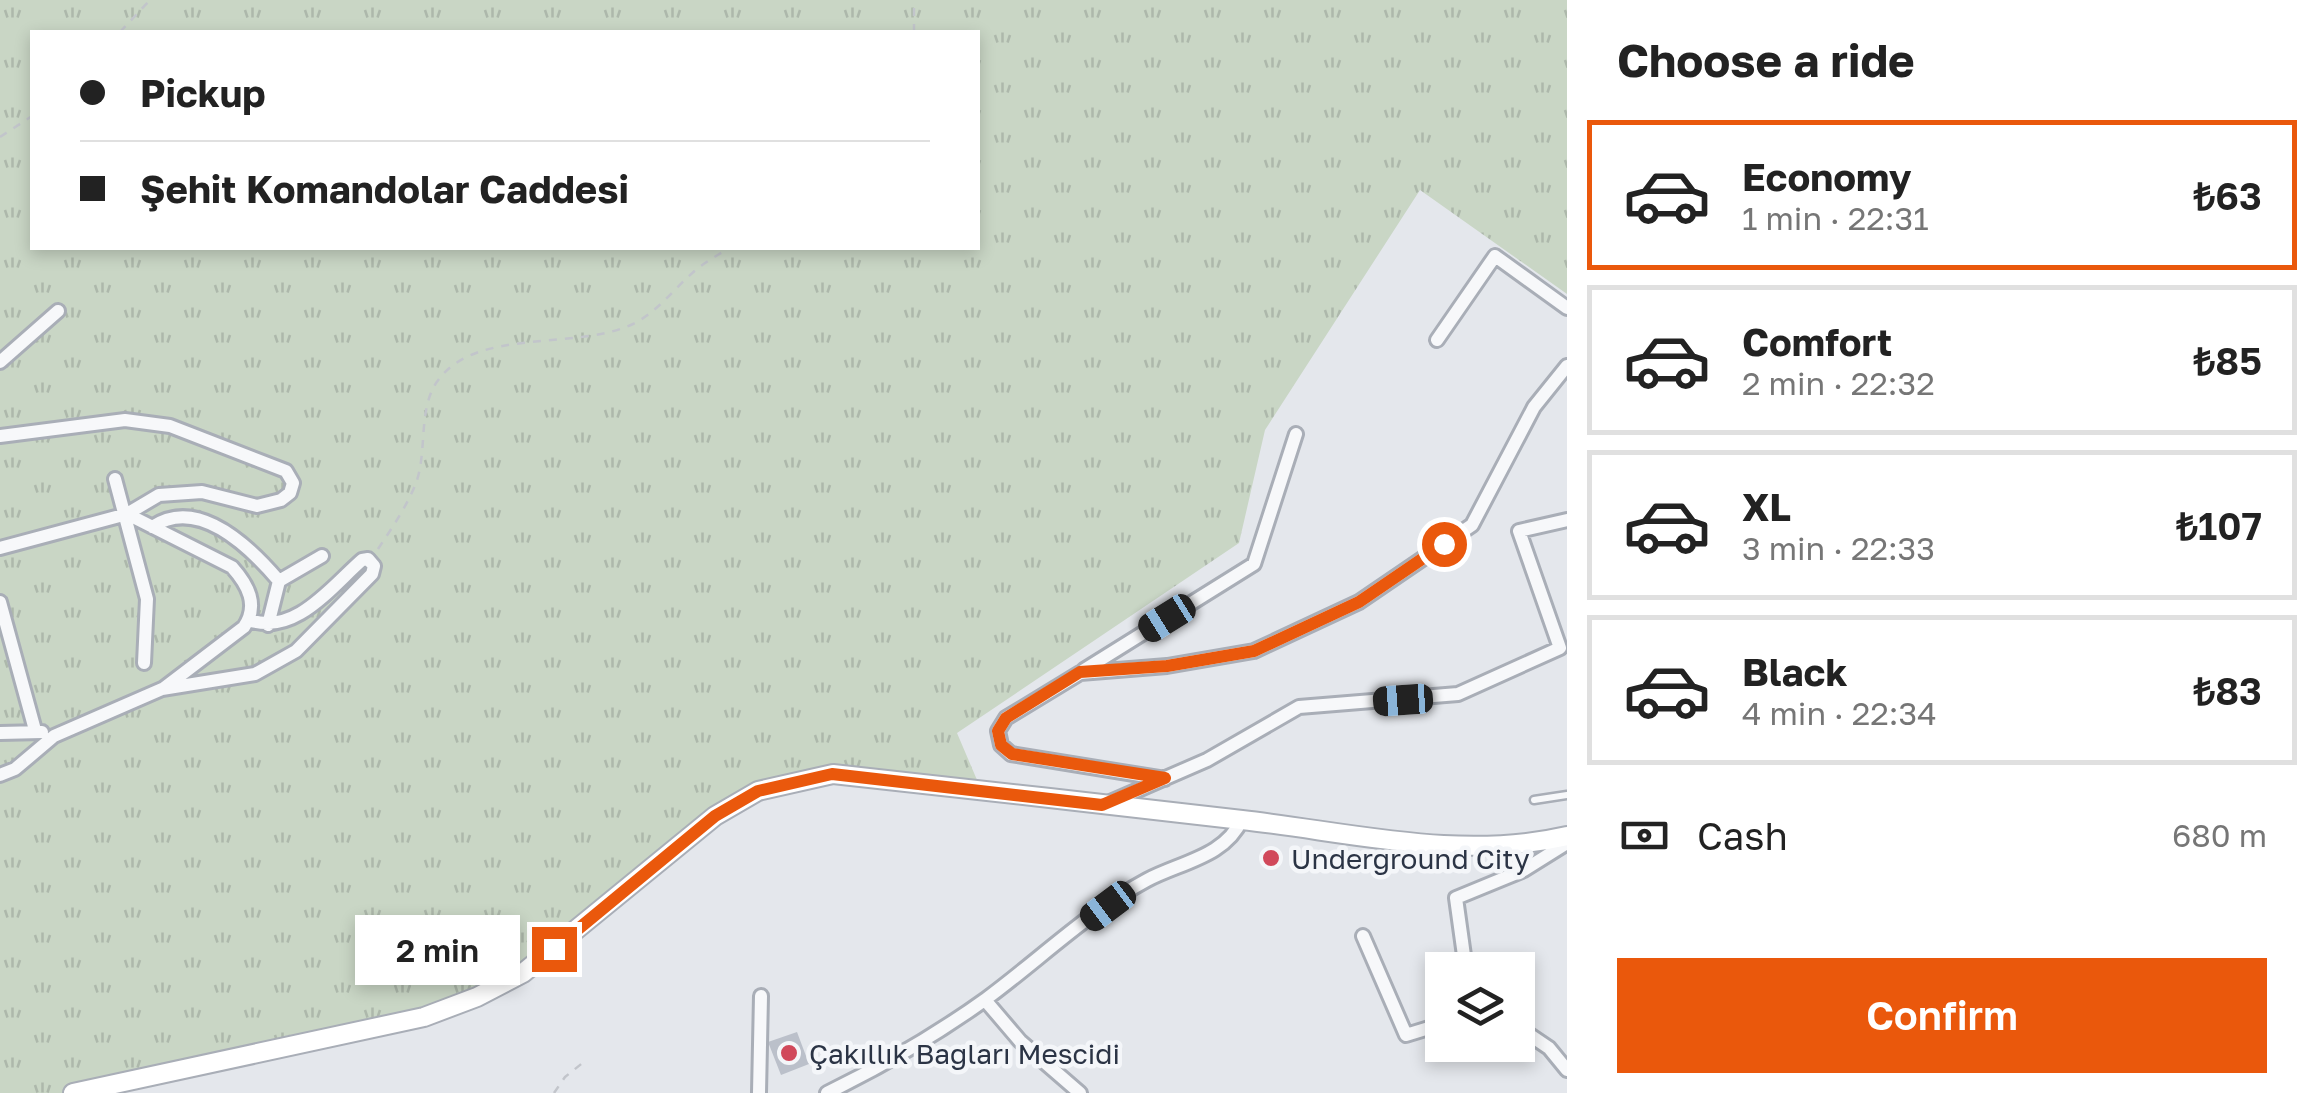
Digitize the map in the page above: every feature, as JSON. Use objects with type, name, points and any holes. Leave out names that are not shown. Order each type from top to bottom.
[{"type":"main road","points":[[73,1093],[424,1017],[501,987],[554,949],[715,816],[758,791],[832,774],[1454,847],[1567,840]]},
{"type":"street","points":[[1436,340],[1496,256],[1567,308]]},
{"type":"street","points":[[0,362],[58,310]]},
{"type":"street","points":[[1080,672],[1167,666],[1254,651],[1359,602],[1472,525],[1534,408],[1567,366]]},
{"type":"street","points":[[0,436],[125,420],[170,426],[286,472],[292,478],[290,493],[270,504],[257,506],[202,492],[159,495],[126,514],[0,548]]},
{"type":"street","points":[[1165,778],[1019,756],[1005,750],[998,731],[1006,718],[1254,564],[1296,434]]},
{"type":"street","points":[[115,479],[147,599],[144,663]]},
{"type":"street","points":[[0,775],[15,769],[54,736],[162,689],[249,620],[252,602],[232,567],[126,514]]},
{"type":"street","points":[[152,527],[162,520],[186,516],[220,528],[250,547],[280,581]]},
{"type":"street","points":[[1102,805],[1207,760],[1299,707],[1458,694],[1560,648],[1520,531],[1567,520]]},
{"type":"street","points":[[268,624],[280,581],[322,556]]},
{"type":"street","points":[[162,689],[255,674],[296,651],[372,574],[374,566],[371,561],[362,560],[286,622],[249,620]]},
{"type":"street","points":[[0,602],[36,730]]},
{"type":"street","points":[[0,733],[36,730],[54,736]]},
{"type":"street","points":[[827,1093],[909,1050],[985,1000],[1127,892],[1221,847],[1232,838],[1242,820]]},
{"type":"street","points":[[1464,952],[1456,898],[1524,870],[1567,840]]},
{"type":"street","points":[[1363,936],[1406,1035],[1425,1029]]},
{"type":"street","points":[[759,1093],[761,996]]},
{"type":"street","points":[[985,1000],[1020,1041],[1080,1093]]},
{"type":"street","points":[[1535,1039],[1549,1048],[1567,1070]]},
{"type":"lane","points":[[1534,800],[1567,794]]},
{"type":"path","points":[[122,30],[150,0]]},
{"type":"path","points":[[914,0],[914,30]]},
{"type":"path","points":[[0,137],[30,117]]},
{"type":"path","points":[[371,561],[416,482],[428,403],[435,384],[448,368],[464,357],[501,344],[540,344],[632,324],[725,250]]},
{"type":"path","points":[[554,1093],[565,1077],[585,1061]]},
{"type":"green space","points":[[0,0],[1567,0],[1567,294],[1420,190],[1265,430],[1239,543],[957,733],[980,787],[840,772],[760,793],[483,995],[77,1093],[0,1093]]},
{"type":"building","name":"Çakıllık Bağları Mescidi","points":[[797,1032],[809,1064],[781,1075],[768,1042]]},
{"type":"place","name":"Underground City","points":[[1271,858]]},
{"type":"place","name":"Çakıllık Bağları Mescidi","points":[[789,1053]]},
{"type":"route","points":[[554,949],[715,816],[758,791],[795,780],[832,774],[1102,805],[1165,778],[1012,754],[1001,745],[998,731],[1006,718],[1080,672],[1167,666],[1254,651],[1359,602],[1444,544]]}]
